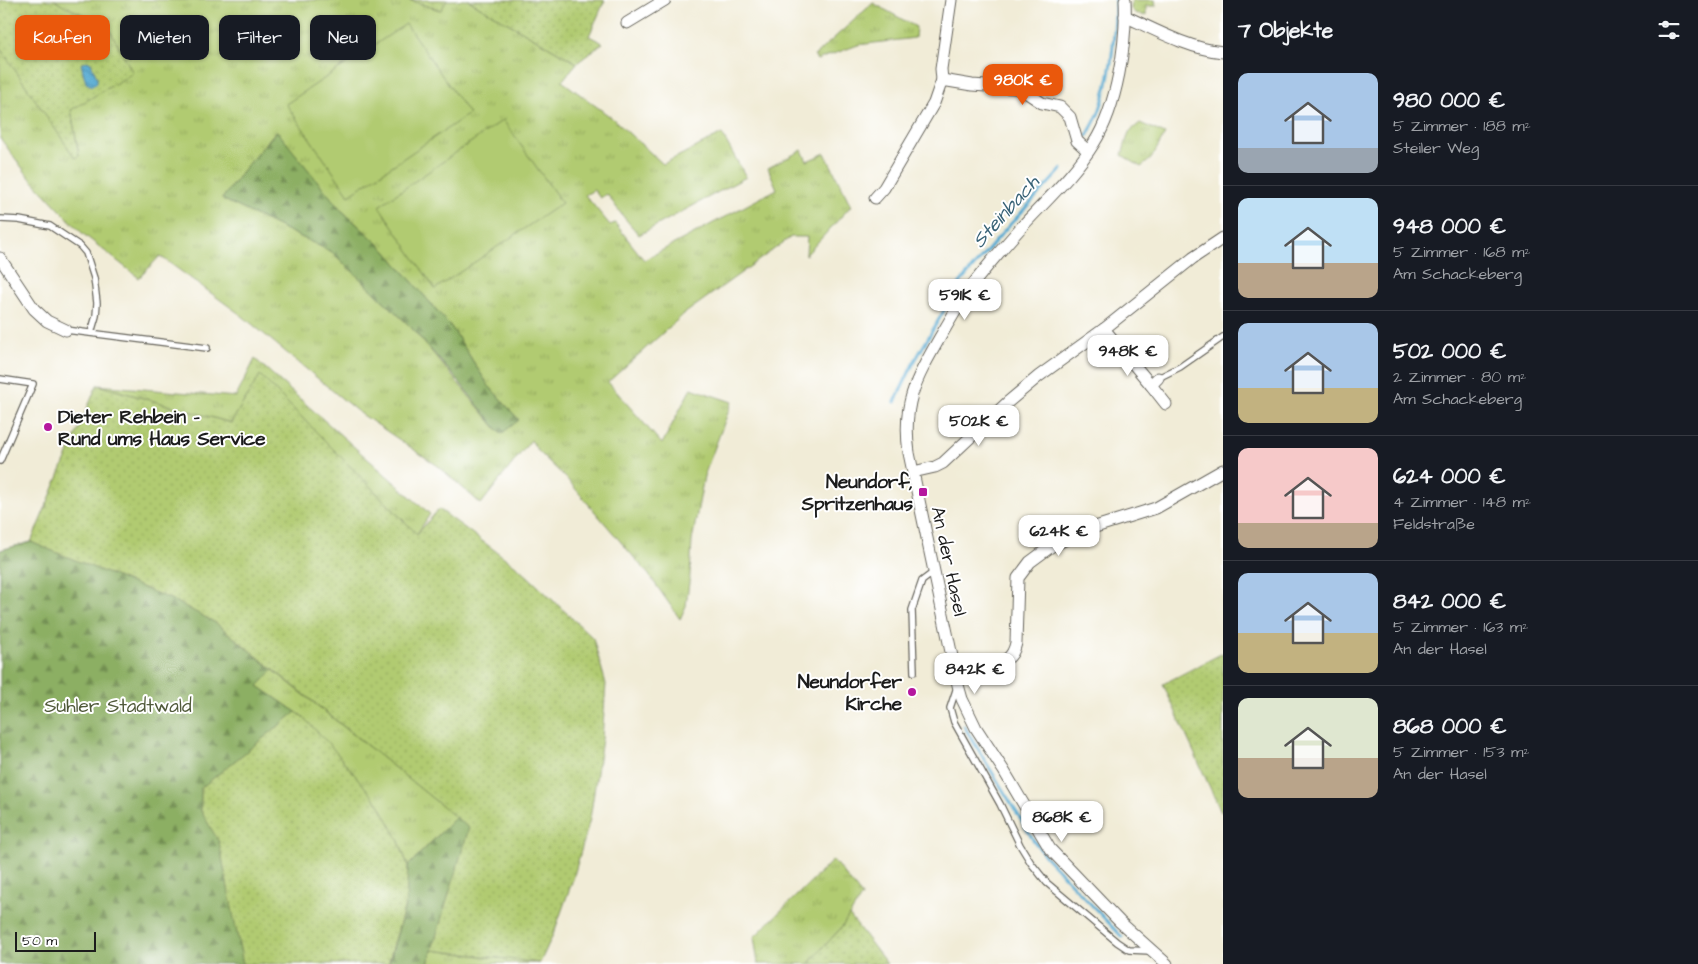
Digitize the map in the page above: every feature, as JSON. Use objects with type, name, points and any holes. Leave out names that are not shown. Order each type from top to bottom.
[{"type":"street","points":[[627,23],[665,0]]},
{"type":"street","points":[[875,198],[884,188],[934,103],[942,80],[941,69],[951,0]]},
{"type":"street","name":"An der Hasel","points":[[1124,0],[1123,49],[1111,104],[1100,131],[1070,175],[1017,232],[970,289],[915,382],[906,418],[906,432],[958,686],[976,728],[1050,849],[1114,916],[1167,964]]},
{"type":"street","points":[[1125,16],[1198,47],[1223,52]]},
{"type":"street","points":[[942,80],[972,85],[1021,89],[1042,103],[1060,107],[1070,117],[1076,141],[1088,151]]},
{"type":"street","points":[[913,472],[935,467],[943,463],[1033,381],[1104,329],[1193,258],[1223,238]]},
{"type":"street","points":[[0,258],[34,309],[47,321],[66,330]]},
{"type":"street","points":[[1104,329],[1154,381],[1166,404]]},
{"type":"street","points":[[955,668],[1002,661],[1015,651],[1018,578],[1030,562],[1053,546],[1092,528],[1156,508],[1223,470]]},
{"type":"lane","points":[[0,218],[50,226],[80,246],[86,253],[94,278],[97,302],[96,316],[91,333]]},
{"type":"lane","points":[[66,330],[207,348]]},
{"type":"lane","points":[[1154,381],[1180,367],[1223,337]]},
{"type":"lane","points":[[0,379],[33,384],[0,462]]},
{"type":"lane","points":[[914,672],[912,610],[922,581],[934,572]]},
{"type":"lane","name":"An der Hasel","points":[[958,686],[950,708],[954,722],[1031,863],[1048,882],[1117,942],[1129,950],[1152,952]]},
{"type":"green space","points":[[0,0],[54,0],[84,15],[15,15],[15,60],[110,60],[110,31],[120,49],[120,60],[126,60],[133,73],[71,110],[79,156],[75,158],[0,48]]},
{"type":"green space","points":[[54,0],[409,0],[440,10],[447,0],[468,0],[577,63],[562,81],[612,118],[663,164],[722,134],[746,177],[639,235],[607,194],[600,198],[594,190],[585,195],[610,225],[615,223],[644,260],[777,189],[768,168],[802,150],[807,161],[825,153],[851,206],[806,255],[807,237],[791,237],[684,314],[608,382],[662,444],[691,388],[732,402],[704,476],[692,541],[686,606],[680,619],[649,575],[567,479],[538,451],[531,440],[481,504],[438,466],[357,411],[241,315],[160,256],[139,278],[82,233],[29,177],[0,138],[0,48],[79,156],[71,110],[67,60],[110,60],[110,15],[63,15],[62,5]],"holes":[[[276,131],[340,209],[384,249],[452,328],[488,385],[518,419],[501,434],[410,326],[332,252],[222,199]]]},
{"type":"green space","points":[[409,0],[447,0],[441,10]]},
{"type":"green space","points":[[468,0],[605,0],[589,36],[603,43],[577,63]]},
{"type":"green space","points":[[1132,0],[1155,0],[1156,6],[1146,6],[1146,16],[1135,13],[1131,9]]},
{"type":"green space","points":[[873,3],[916,27],[915,38],[858,45],[817,60],[814,56]]},
{"type":"green space","points":[[406,24],[469,114],[349,195],[286,104],[352,60],[376,60],[376,44]]},
{"type":"green space","points":[[503,120],[562,203],[435,289],[379,206]]},
{"type":"green space","points":[[1140,123],[1165,134],[1151,159],[1141,167],[1122,155],[1129,132]]},
{"type":"green space","points":[[277,131],[340,209],[384,249],[452,328],[488,385],[519,420],[501,434],[460,383],[410,326],[332,252],[222,199],[248,164]]},
{"type":"green space","points":[[255,359],[430,514],[417,534],[260,376],[231,423],[97,385],[236,397]]},
{"type":"green space","points":[[260,375],[417,534],[439,509],[520,569],[593,638],[606,684],[602,739],[590,819],[573,879],[555,930],[540,963],[432,950],[469,828],[216,623],[173,600],[31,542],[97,385],[231,423]]},
{"type":"green space","name":"Suhler Stadtwald","points":[[31,542],[173,600],[216,623],[273,670],[258,686],[296,712],[201,788],[201,811],[219,841],[243,964],[0,964],[0,550]]},
{"type":"green space","points":[[1223,653],[1223,811],[1221,812],[1163,684]]},
{"type":"green space","points":[[273,670],[456,817],[408,866],[398,839],[302,716],[258,686]]},
{"type":"green space","points":[[296,712],[330,745],[379,804],[398,839],[408,866],[406,902],[388,964],[243,964],[219,842],[201,811],[201,788]]},
{"type":"green space","points":[[456,817],[469,828],[428,964],[389,964],[406,902],[408,866]]},
{"type":"green space","points":[[833,860],[862,896],[842,927],[808,964],[758,964],[754,937]]},
{"type":"green space","points":[[849,915],[887,964],[808,964],[842,927]]},
{"type":"green space","points":[[432,950],[540,963],[428,964]]},
{"type":"water","points":[[87,61],[91,63],[97,78],[97,83],[92,86],[86,83],[81,64]]},
{"type":"waterway","name":"Steinbach","points":[[1087,136],[1099,112],[1110,71],[1115,0]]},
{"type":"waterway","name":"Steinbach","points":[[895,402],[913,364],[960,283],[1004,231],[1062,169]]},
{"type":"waterway","name":"Steinbach","points":[[964,726],[1034,841],[1046,857],[1122,937]]},
{"type":"place","name":"Dieter Rehbein - Rund ums Haus Service","points":[[48,427]]},
{"type":"place","name":"Neundorf, Spritzenhaus","points":[[923,492]]},
{"type":"place","name":"Neundorfer Kirche","points":[[912,692]]}]
